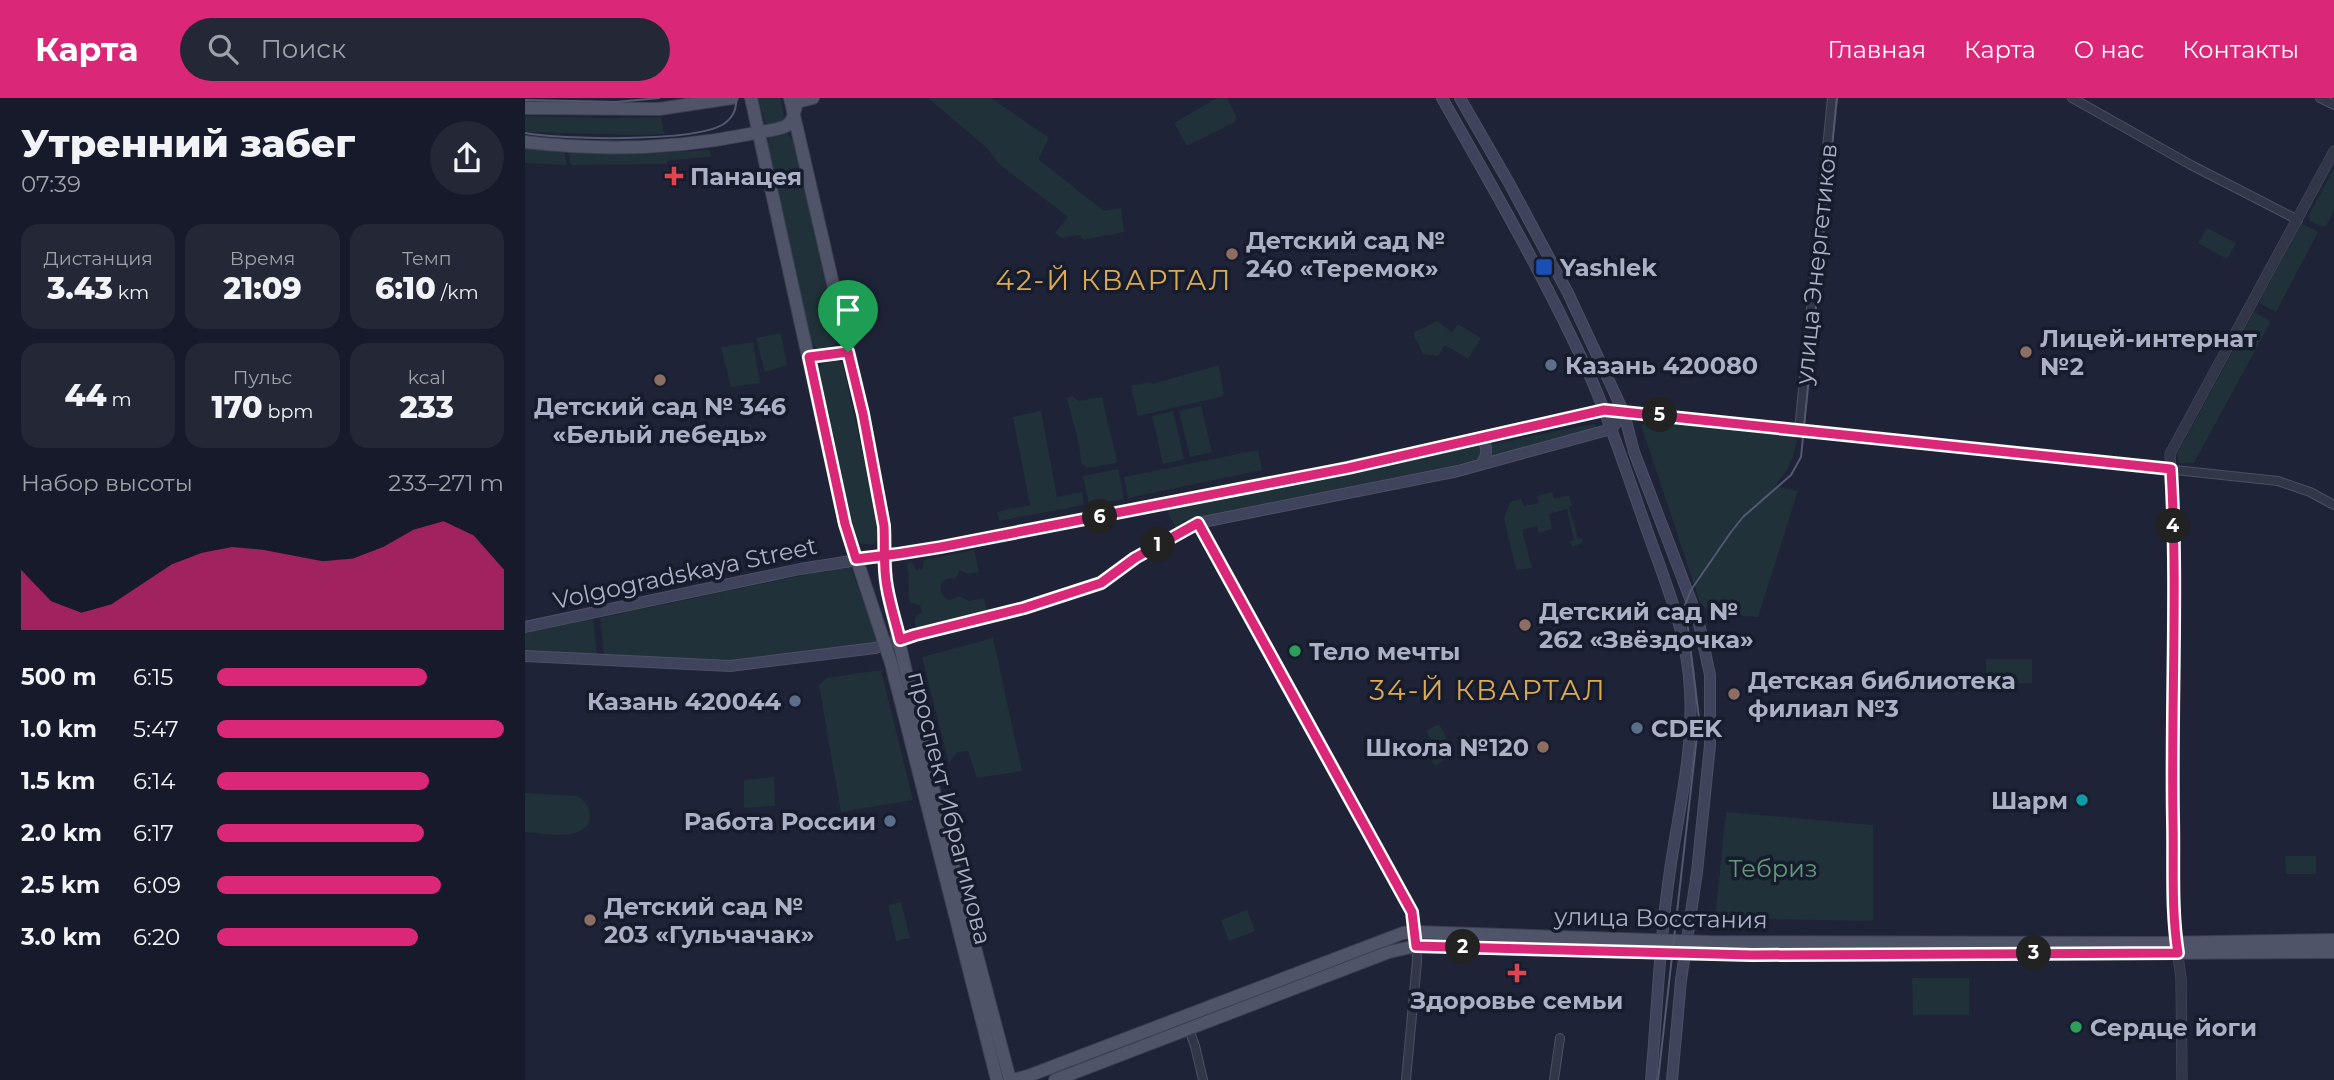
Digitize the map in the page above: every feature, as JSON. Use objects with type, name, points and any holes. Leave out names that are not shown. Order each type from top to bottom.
[{"type":"main road","points":[[525,108],[659,109],[732,98]]},
{"type":"main road","name":"проспект Ибрагимова","points":[[751,98],[845,524],[891,663],[997,1080]]},
{"type":"main road","name":"проспект Ибрагимова","points":[[790,98],[863,414],[884,526],[886,586],[935,796],[1011,1080]]},
{"type":"main road","points":[[525,142],[561,146],[670,145],[757,132],[785,127],[793,118],[797,102],[813,98]]},
{"type":"main road","points":[[1442,98],[1561,314],[1604,410],[1678,622],[1690,688],[1691,720],[1669,872],[1651,1080]]},
{"type":"main road","points":[[1460,98],[1568,293],[1623,412],[1634,452],[1698,619],[1710,675],[1710,745],[1681,980],[1672,1080]]},
{"type":"main road","points":[[809,357],[848,352]]},
{"type":"main road","name":"Volgogradskaya Street","points":[[525,627],[800,569],[963,543],[1282,481],[1604,410],[1623,412]]},
{"type":"main road","points":[[525,656],[730,666],[884,645],[1024,608],[1101,583],[1135,558],[1198,523],[1458,471],[1611,429],[1623,412]]},
{"type":"main road","points":[[1480,437],[1487,449],[1482,463]]},
{"type":"main road","name":"улица Восстания","points":[[1011,1080],[1401,934],[1416,932],[1662,947]]},
{"type":"main road","name":"улица Восстания","points":[[2177,947],[2334,940]]},
{"type":"main road","name":"улица Восстания","points":[[1055,1080],[1389,953],[1416,946],[2177,947],[2334,952]]},
{"type":"street","name":"улица Энергетиков","points":[[1799,430],[1832,98]]},
{"type":"street","points":[[2072,98],[2191,165],[2298,219]]},
{"type":"street","points":[[2319,98],[2334,105]]},
{"type":"street","points":[[2182,1080],[2181,978],[2177,947],[2172,757],[2171,454],[2334,151]]},
{"type":"street","points":[[1623,412],[2278,481],[2310,492],[2334,505]]},
{"type":"street","points":[[1198,523],[1412,912],[1416,946],[1406,1080]]},
{"type":"street","points":[[1189,1029],[1203,1080]]},
{"type":"street","points":[[1554,1080],[1560,1038]]},
{"type":"green space","points":[[758,98],[781,98],[784,118],[782,121],[770,125],[765,123]]},
{"type":"green space","points":[[928,98],[991,98],[1049,138],[1039,160],[1104,211],[1121,208],[1124,232],[1083,240],[1080,235],[1062,238],[1055,233],[1068,217],[999,164],[988,149]]},
{"type":"green space","points":[[1217,98],[1227,98],[1236,116],[1235,122],[1187,146],[1174,123]]},
{"type":"green space","points":[[525,116],[661,117],[664,134],[525,132]]},
{"type":"green space","points":[[787,134],[793,140],[836,330],[836,343],[829,350],[819,350],[812,343],[808,332],[770,161],[770,138]]},
{"type":"green space","points":[[525,148],[564,151],[567,165],[525,163]]},
{"type":"green space","points":[[709,150],[711,157],[669,160],[666,164],[571,165],[568,153],[627,154]]},
{"type":"green space","points":[[2334,168],[2334,211],[2323,227],[2310,221],[2309,215]]},
{"type":"green space","points":[[2301,223],[2318,232],[2276,312],[2259,303]]},
{"type":"green space","points":[[2207,228],[2236,243],[2227,259],[2198,243]]},
{"type":"green space","points":[[2254,312],[2271,321],[2194,463],[2179,463],[2177,454]]},
{"type":"green space","points":[[1437,321],[1452,332],[1458,324],[1481,338],[1468,359],[1445,345],[1438,356],[1423,354],[1413,333]]},
{"type":"green space","points":[[781,333],[787,365],[765,372],[756,338]]},
{"type":"green space","points":[[753,342],[760,383],[731,387],[721,347]]},
{"type":"green space","points":[[836,360],[843,364],[878,524],[878,538],[874,544],[861,544],[855,537],[817,371],[825,362]]},
{"type":"green space","points":[[1219,365],[1224,396],[1138,416],[1131,386],[1150,382],[1152,384]]},
{"type":"green space","points":[[1072,396],[1079,401],[1102,397],[1117,461],[1115,463],[1087,468],[1081,463],[1067,398]]},
{"type":"green space","points":[[1201,406],[1212,452],[1190,457],[1179,411]]},
{"type":"green space","points":[[1041,411],[1057,497],[1082,492],[1084,505],[999,521],[997,512],[1030,505],[1013,417]]},
{"type":"green space","points":[[1173,411],[1184,459],[1163,464],[1152,416]]},
{"type":"green space","points":[[1649,421],[1793,436],[1797,440],[1789,465],[1774,486],[1798,491],[1758,617],[1715,614],[1701,605],[1642,428],[1642,425]]},
{"type":"green space","points":[[1593,424],[1596,429],[1491,458],[1493,449],[1488,445]]},
{"type":"green space","points":[[1477,446],[1483,449],[1479,460],[1205,517],[1176,529],[1167,510]]},
{"type":"green space","points":[[1258,450],[1262,470],[1128,498],[1124,477]]},
{"type":"green space","points":[[1118,469],[1124,499],[1089,505],[1083,476]]},
{"type":"green space","points":[[1552,492],[1554,499],[1569,495],[1572,505],[1569,507],[1578,539],[1582,538],[1584,542],[1572,547],[1570,542],[1574,540],[1567,509],[1549,514],[1552,529],[1539,533],[1537,526],[1522,530],[1532,568],[1516,570],[1504,518],[1510,502],[1521,499],[1524,506],[1539,503],[1537,496]]},
{"type":"green space","points":[[974,550],[979,572],[968,574],[960,570],[955,579],[943,581],[941,590],[944,597],[950,600],[959,596],[969,601],[984,598],[987,610],[917,628],[914,622],[922,612],[920,605],[910,603],[907,563],[912,562],[916,570],[923,569],[924,560]]},
{"type":"green space","points":[[846,566],[851,568],[878,639],[877,643],[732,662],[604,655],[600,618]]},
{"type":"green space","points":[[593,618],[597,656],[525,652],[525,631]]},
{"type":"green space","points":[[993,638],[1022,771],[977,778],[968,751],[957,752],[949,763],[922,657]]},
{"type":"green space","points":[[1986,659],[2032,659],[2032,683],[1986,683]]},
{"type":"green space","points":[[881,670],[913,800],[841,812],[819,685],[827,678]]},
{"type":"green space","points":[[1439,724],[1455,754],[1435,766],[1431,759],[1439,754],[1426,731]]},
{"type":"green space","points":[[774,777],[775,806],[744,808],[744,780]]},
{"type":"green space","points":[[525,793],[577,796],[588,807],[589,823],[576,833],[551,835],[525,832]]},
{"type":"green space","name":"Тебриз","points":[[1726,812],[1873,825],[1873,921],[1715,918]]},
{"type":"green space","points":[[2285,856],[2316,856],[2316,874],[2286,874]]},
{"type":"green space","points":[[901,902],[910,938],[896,941],[888,905]]},
{"type":"green space","points":[[1247,910],[1255,931],[1229,941],[1221,920]]},
{"type":"green space","points":[[1912,978],[1969,978],[1969,1015],[1913,1015]]},
{"type":"tram line","points":[[525,100],[616,102],[659,98]]},
{"type":"tram line","points":[[525,133],[626,138],[706,131],[726,123],[735,110],[736,98]]},
{"type":"tram line","points":[[1658,1080],[1699,718],[1685,605],[1691,590],[1731,532],[1743,517],[1791,475],[1801,457],[1837,98]]},
{"type":"place","name":"Панацея","points":[[674,176]]},
{"type":"place","name":"Детский сад № 240 «Теремок»","points":[[1232,254]]},
{"type":"place","name":"Yashlek","points":[[1544,267]]},
{"type":"place","name":"Лицей-интернат №2","points":[[2026,352]]},
{"type":"place","name":"Казань 420080","points":[[1551,365]]},
{"type":"place","name":"Детский сад № 346 «Белый лебедь»","points":[[660,380]]},
{"type":"place","name":"Детский сад № 262 «Звёздочка»","points":[[1525,625]]},
{"type":"place","name":"Тело мечты","points":[[1295,651]]},
{"type":"place","name":"Детская библиотека филиал №3","points":[[1734,694]]},
{"type":"place","name":"Казань 420044","points":[[795,701]]},
{"type":"place","name":"CDEK","points":[[1637,728]]},
{"type":"place","name":"Школа №120","points":[[1543,747]]},
{"type":"place","name":"Шарм","points":[[2082,800]]},
{"type":"place","name":"Работа России","points":[[890,821]]},
{"type":"place","name":"Детский сад № 203 «Гульчачак»","points":[[590,920]]},
{"type":"place","name":"Здоровье семьи","points":[[1517,973]]},
{"type":"place","name":"Сердце йоги","points":[[2076,1027]]},
{"type":"district","name":"42-Й КВАРТАЛ","points":[[1114,280]]},
{"type":"district","name":"34-Й КВАРТАЛ","points":[[1488,690]]},
{"type":"route","points":[[848,352],[809,357],[845,524],[856,559],[885,556],[941,547],[1269,484],[1604,410],[2171,469],[2172,757],[2174,895],[2178,953],[1752,955],[1416,946],[1412,912],[1198,523],[1135,558],[1101,583],[1024,608],[900,640],[886,586],[885,556],[885,544],[884,526],[863,414],[848,352]]}]
